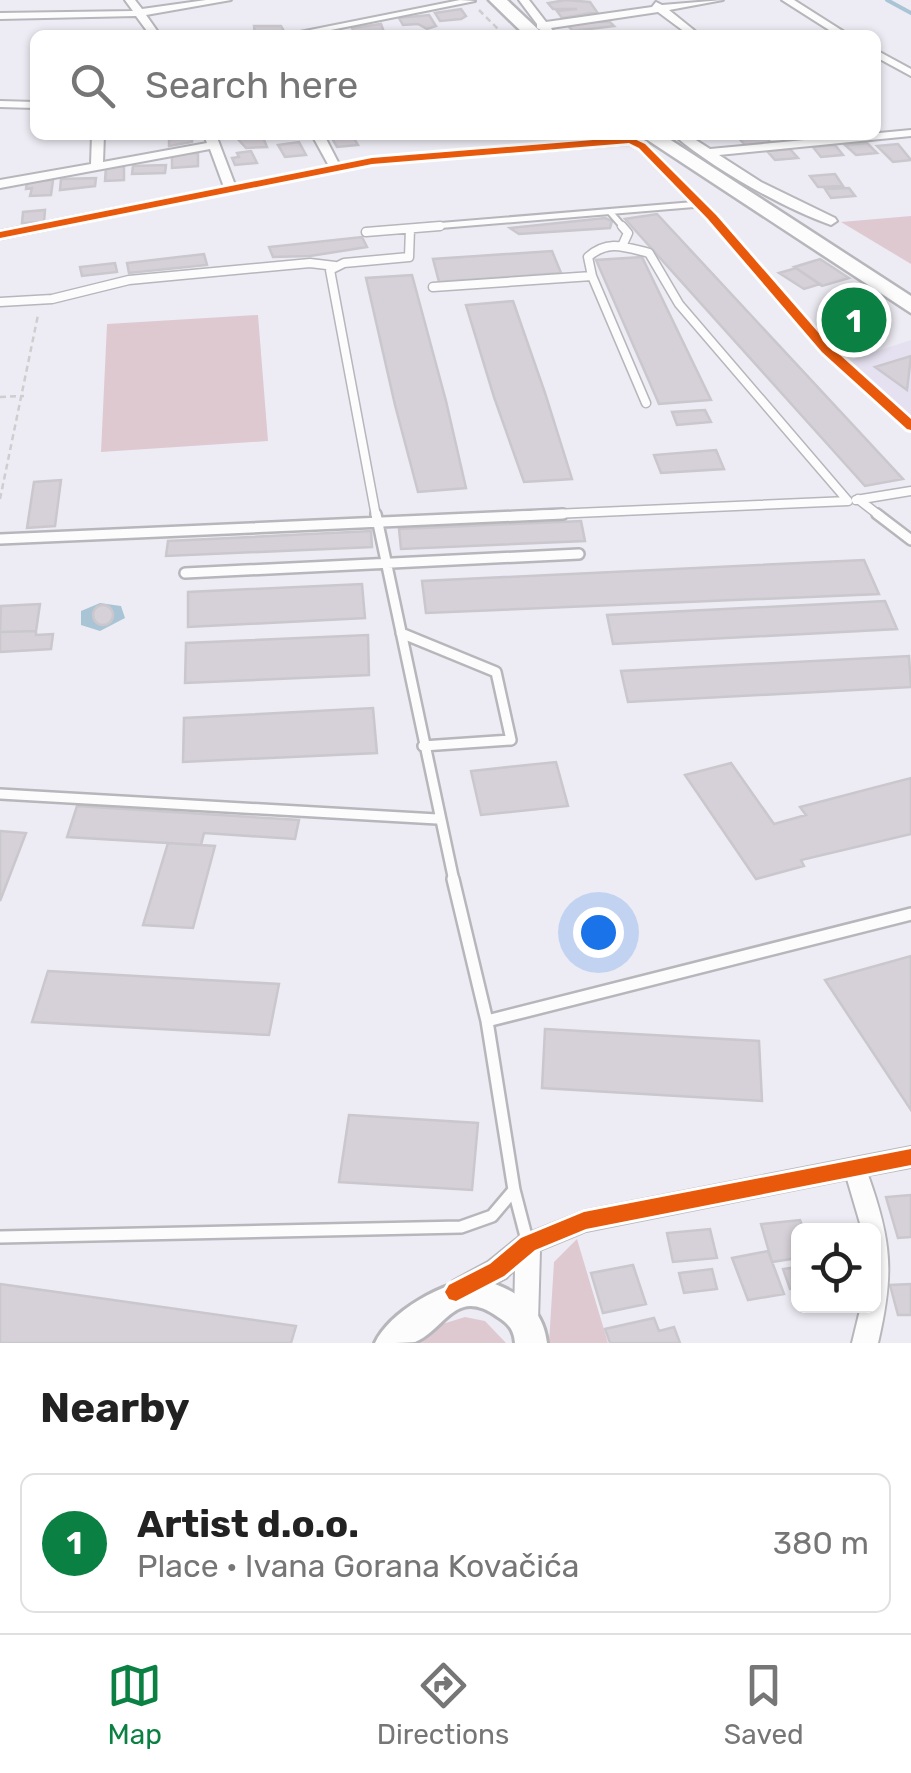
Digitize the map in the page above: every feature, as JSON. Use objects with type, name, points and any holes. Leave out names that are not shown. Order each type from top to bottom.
[{"type":"main road","points":[[486,0],[518,30]]},
{"type":"main road","points":[[497,0],[538,30]]},
{"type":"main road","points":[[658,140],[911,306]]},
{"type":"main road","points":[[672,140],[911,294]]},
{"type":"street","points":[[130,0],[152,30]]},
{"type":"street","points":[[0,16],[140,13],[226,0]]},
{"type":"street","points":[[524,0],[538,30],[718,0]]},
{"type":"street","points":[[649,0],[689,30]]},
{"type":"street","points":[[787,0],[836,30]]},
{"type":"street","points":[[317,30],[470,1]]},
{"type":"street","points":[[881,56],[911,73]]},
{"type":"street","points":[[0,104],[30,105]]},
{"type":"street","points":[[881,136],[909,135]]},
{"type":"street","points":[[97,166],[98,140]]},
{"type":"street","points":[[0,184],[212,140],[231,189]]},
{"type":"street","points":[[321,140],[335,168]]},
{"type":"street","points":[[0,236],[433,150],[531,140]]},
{"type":"street","points":[[621,140],[636,142],[700,204],[826,350],[911,426]]},
{"type":"street","points":[[687,140],[831,221]]},
{"type":"street","points":[[705,153],[814,140]]},
{"type":"street","points":[[391,1343],[456,1292],[497,1270],[528,1244],[584,1221],[911,1157]]},
{"type":"street","points":[[855,1170],[877,1233],[881,1260],[865,1343]]},
{"type":"street","points":[[528,1244],[528,1332]]},
{"type":"street","points":[[456,1292],[495,1297],[528,1332]]},
{"type":"lane","points":[[366,232],[700,204]]},
{"type":"lane","points":[[610,212],[628,233],[622,244]]},
{"type":"lane","points":[[0,302],[41,301],[129,280],[410,257],[410,228]]},
{"type":"lane","points":[[646,403],[592,276],[590,253],[622,244],[649,253],[679,304],[853,500],[911,540]]},
{"type":"lane","points":[[335,266],[330,270],[375,520],[437,818],[487,1021],[514,1190],[528,1244]]},
{"type":"lane","points":[[432,287],[592,276]]},
{"type":"lane","points":[[0,539],[853,500],[911,491]]},
{"type":"lane","points":[[185,572],[578,554]]},
{"type":"lane","points":[[401,633],[496,672],[511,740],[423,746]]},
{"type":"lane","points":[[0,794],[437,818]]},
{"type":"lane","points":[[487,1021],[911,914]]},
{"type":"lane","points":[[0,1237],[461,1227],[496,1215],[514,1190]]},
{"type":"path","points":[[470,1],[499,30]]},
{"type":"path","points":[[0,499],[41,301]]},
{"type":"path","points":[[0,396],[24,396]]},
{"type":"shaded area","points":[[911,216],[911,264],[841,222]]},
{"type":"shaded area","points":[[258,315],[268,441],[101,452],[107,324]]},
{"type":"shaded area","points":[[911,340],[911,417],[850,360]]},
{"type":"shaded area","points":[[577,1239],[608,1343],[549,1343],[554,1262]]},
{"type":"shaded area","points":[[465,1317],[485,1321],[506,1343],[416,1343],[436,1326]]},
{"type":"water","points":[[100,603],[121,606],[125,618],[100,631],[81,625],[81,611]]},
{"type":"building","points":[[590,2],[597,12],[562,18],[557,11],[577,9],[553,9],[548,3]]},
{"type":"building","points":[[461,9],[466,16],[461,19],[440,21],[435,13]]},
{"type":"building","points":[[429,15],[436,26],[427,29],[418,24],[403,25],[399,18]]},
{"type":"building","points":[[610,22],[614,26],[572,30],[566,24]]},
{"type":"building","points":[[381,24],[383,30],[353,30]]},
{"type":"building","points":[[254,26],[281,26],[283,30],[254,30]]},
{"type":"building","points":[[169,140],[192,140],[192,142],[169,146]]},
{"type":"building","points":[[239,140],[264,140],[267,147],[246,148]]},
{"type":"building","points":[[333,140],[355,140],[358,145],[337,147]]},
{"type":"building","points":[[740,140],[771,143],[745,145]]},
{"type":"building","points":[[299,142],[306,155],[285,157],[278,145]]},
{"type":"building","points":[[867,143],[877,153],[856,155],[845,145]]},
{"type":"building","points":[[898,144],[911,160],[893,162],[877,146]]},
{"type":"building","points":[[835,145],[843,155],[821,157],[813,147]]},
{"type":"building","points":[[790,149],[798,158],[775,160],[767,151]]},
{"type":"building","points":[[251,151],[257,163],[235,165],[232,158],[239,157],[237,153]]},
{"type":"building","points":[[198,153],[198,166],[172,168],[172,154]]},
{"type":"building","points":[[166,165],[165,173],[132,174],[133,166]]},
{"type":"building","points":[[124,166],[124,180],[105,181],[106,167]]},
{"type":"building","points":[[835,174],[843,186],[818,187],[810,176]]},
{"type":"building","points":[[96,178],[95,186],[60,190],[61,179]]},
{"type":"building","points":[[53,180],[51,195],[30,196],[32,188],[26,189],[27,182]]},
{"type":"building","points":[[849,188],[855,196],[831,198],[825,189]]},
{"type":"building","points":[[45,210],[44,222],[22,223],[23,212]]},
{"type":"building","points":[[657,214],[903,479],[865,486],[625,219]]},
{"type":"building","points":[[605,218],[612,221],[610,228],[519,234],[510,228]]},
{"type":"building","points":[[362,237],[367,247],[310,256],[273,257],[269,247]]},
{"type":"building","points":[[552,251],[561,273],[439,282],[433,259]]},
{"type":"building","points":[[204,254],[207,265],[129,273],[127,263]]},
{"type":"building","points":[[642,257],[711,400],[659,404],[596,260]]},
{"type":"building","points":[[820,259],[849,278],[822,286],[794,267]]},
{"type":"building","points":[[115,263],[117,272],[82,276],[80,267]]},
{"type":"building","points":[[796,268],[820,284],[804,289],[779,273]]},
{"type":"building","points":[[412,275],[466,488],[418,492],[395,405],[366,278]]},
{"type":"building","points":[[513,301],[572,479],[524,482],[494,397],[466,305]]},
{"type":"building","points":[[855,306],[887,327],[843,341],[825,329],[840,324],[826,315]]},
{"type":"building","points":[[911,356],[907,390],[875,367]]},
{"type":"building","points":[[705,410],[711,422],[677,425],[672,412]]},
{"type":"building","points":[[716,450],[724,469],[661,473],[654,455]]},
{"type":"building","points":[[61,480],[55,526],[27,528],[34,482]]},
{"type":"building","points":[[581,521],[585,541],[401,549],[399,529]]},
{"type":"building","points":[[371,531],[372,547],[166,556],[168,541]]},
{"type":"building","points":[[864,560],[879,594],[426,613],[422,581]]},
{"type":"building","points":[[362,584],[365,618],[188,627],[188,592]]},
{"type":"building","points":[[885,601],[897,629],[613,644],[607,615]]},
{"type":"building","points":[[40,604],[36,631],[0,632],[1,606]]},
{"type":"building","points":[[103,605],[113,615],[103,625],[93,615]]},
{"type":"building","points":[[36,631],[36,635],[53,634],[51,649],[0,652],[0,632]]},
{"type":"building","points":[[368,635],[369,675],[185,683],[186,643]]},
{"type":"building","points":[[909,656],[911,687],[628,702],[621,671]]},
{"type":"building","points":[[373,708],[377,753],[183,762],[184,718]]},
{"type":"building","points":[[556,762],[568,806],[481,815],[471,771]]},
{"type":"building","points":[[731,763],[774,824],[806,815],[800,807],[911,778],[911,834],[801,860],[804,866],[756,879],[685,775]]},
{"type":"building","points":[[77,806],[299,820],[295,839],[204,833],[201,845],[67,837]]},
{"type":"building","points":[[0,831],[26,833],[0,901]]},
{"type":"building","points":[[168,843],[215,846],[193,928],[143,925]]},
{"type":"building","points":[[911,956],[911,1110],[825,980]]},
{"type":"building","points":[[48,971],[279,984],[269,1035],[32,1022]]},
{"type":"building","points":[[545,1029],[759,1041],[762,1101],[542,1088]]},
{"type":"building","points":[[349,1115],[478,1123],[472,1190],[339,1182]]},
{"type":"building","points":[[911,1195],[911,1237],[898,1238],[886,1197]]},
{"type":"building","points":[[800,1220],[801,1223],[791,1223],[791,1259],[772,1262],[761,1224]]},
{"type":"building","points":[[710,1229],[717,1258],[673,1262],[667,1233]]},
{"type":"building","points":[[768,1251],[784,1294],[748,1300],[732,1258]]},
{"type":"building","points":[[633,1265],[646,1304],[603,1313],[591,1273]]},
{"type":"building","points":[[791,1268],[791,1289],[790,1289],[783,1269]]},
{"type":"building","points":[[712,1269],[717,1289],[684,1293],[679,1273]]},
{"type":"building","points":[[0,1284],[296,1326],[291,1343],[0,1343]]},
{"type":"building","points":[[911,1284],[911,1315],[898,1315],[890,1285]]},
{"type":"building","points":[[654,1318],[659,1331],[674,1327],[680,1343],[610,1343],[605,1329]]},
{"type":"waterway","points":[[887,0],[911,13]]},
{"type":"cycle path","points":[[0,235],[372,161],[630,140],[642,146],[712,217],[826,349],[911,426]]},
{"type":"cycle path","points":[[456,1292],[497,1270],[528,1244],[584,1221],[911,1157]]},
{"type":"place","name":"Artist d.o.o.","points":[[854,320]]}]
